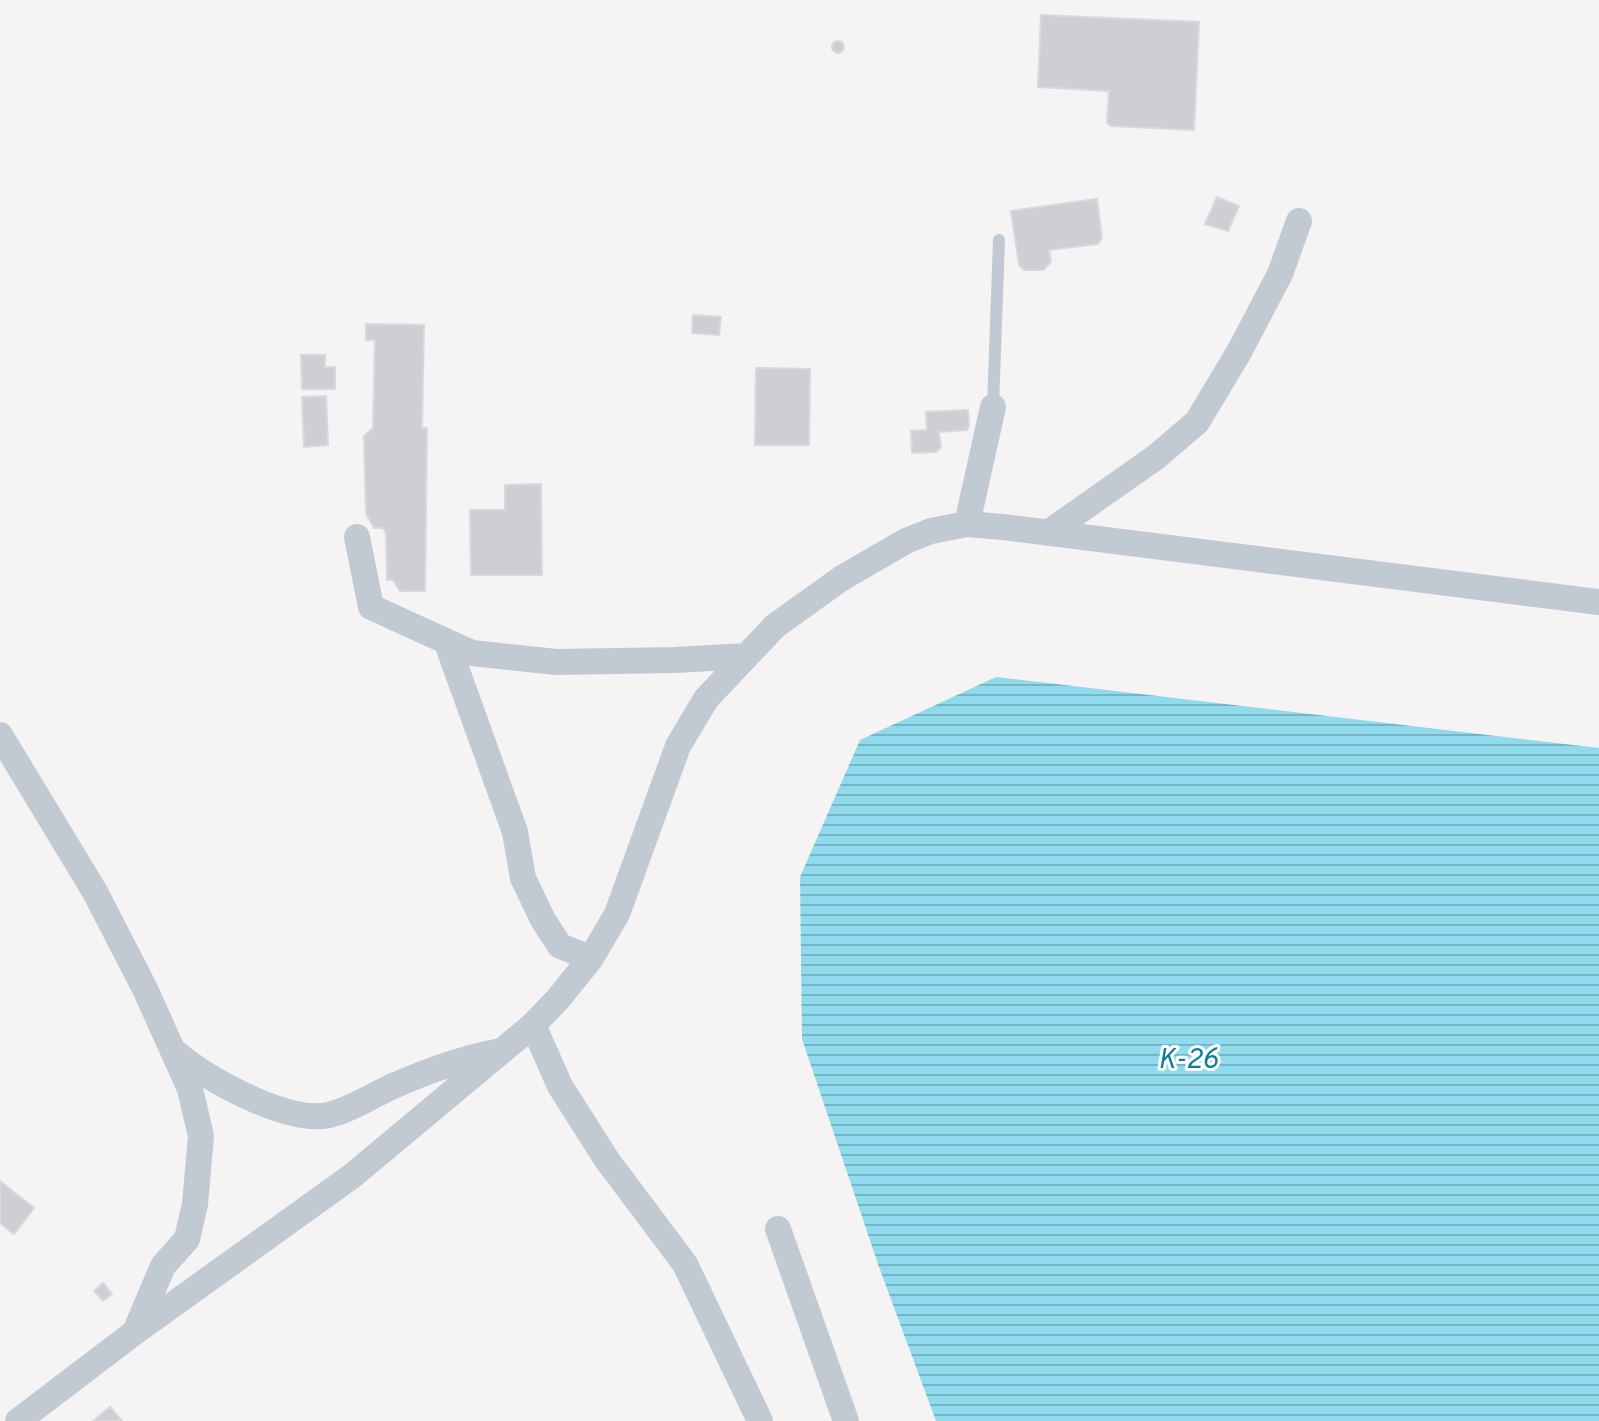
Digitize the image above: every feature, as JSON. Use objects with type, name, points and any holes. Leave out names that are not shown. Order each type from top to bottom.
[{"type":"street","points":[[1048,533],[1156,457],[1197,422],[1280,274],[1299,221]]},
{"type":"street","points":[[967,524],[993,407]]},
{"type":"street","points":[[18,1421],[135,1332],[352,1176],[533,1025],[591,958],[617,914],[678,746],[706,699],[775,626],[842,578],[906,541],[931,531],[967,524],[1599,602]]},
{"type":"street","points":[[357,537],[371,607],[472,653],[556,662],[746,656]]},
{"type":"street","points":[[447,643],[515,832],[523,878],[543,920],[560,946],[591,958]]},
{"type":"street","points":[[0,735],[95,892],[145,989],[190,1089],[201,1136],[195,1204],[187,1239],[163,1266],[135,1332]]},
{"type":"street","points":[[533,1025],[560,1086],[591,1135],[685,1264],[760,1421]]},
{"type":"street","points":[[171,1049],[195,1070],[270,1107],[296,1114],[324,1116],[467,1057],[502,1051]]},
{"type":"street","points":[[778,1229],[846,1421]]},
{"type":"lane","points":[[993,407],[999,240]]},
{"type":"water","name":"К-26","points":[[996,677],[1599,748],[1599,1421],[936,1421],[879,1267],[802,1039],[800,877],[860,740]]},
{"type":"building","points":[[1041,15],[1199,22],[1194,130],[1111,126],[1107,122],[1109,91],[1038,87]]},
{"type":"building","points":[[838,41],[844,47],[838,53],[832,47]]},
{"type":"building","points":[[1217,197],[1239,206],[1228,231],[1205,224]]},
{"type":"building","points":[[1097,199],[1102,238],[1098,244],[1049,250],[1051,262],[1043,270],[1024,270],[1019,265],[1011,211]]},
{"type":"building","points":[[693,315],[721,317],[719,335],[692,333]]},
{"type":"building","points":[[366,324],[424,325],[422,428],[427,428],[425,591],[400,591],[393,580],[387,580],[386,533],[383,528],[374,528],[366,514],[364,436],[373,428],[375,340],[366,340]]},
{"type":"building","points":[[301,355],[325,355],[325,367],[335,367],[335,389],[302,389]]},
{"type":"building","points":[[756,368],[810,369],[809,445],[755,445]]},
{"type":"building","points":[[326,396],[328,445],[304,447],[302,397]]},
{"type":"building","points":[[968,410],[967,430],[939,432],[941,447],[936,452],[912,453],[911,431],[927,430],[926,412]]},
{"type":"building","points":[[541,484],[542,575],[471,575],[470,510],[505,510],[505,485]]},
{"type":"building","points":[[0,1181],[34,1208],[14,1234],[0,1223]]},
{"type":"building","points":[[103,1283],[112,1294],[103,1301],[94,1291]]},
{"type":"building","points":[[110,1407],[122,1421],[93,1421]]}]
